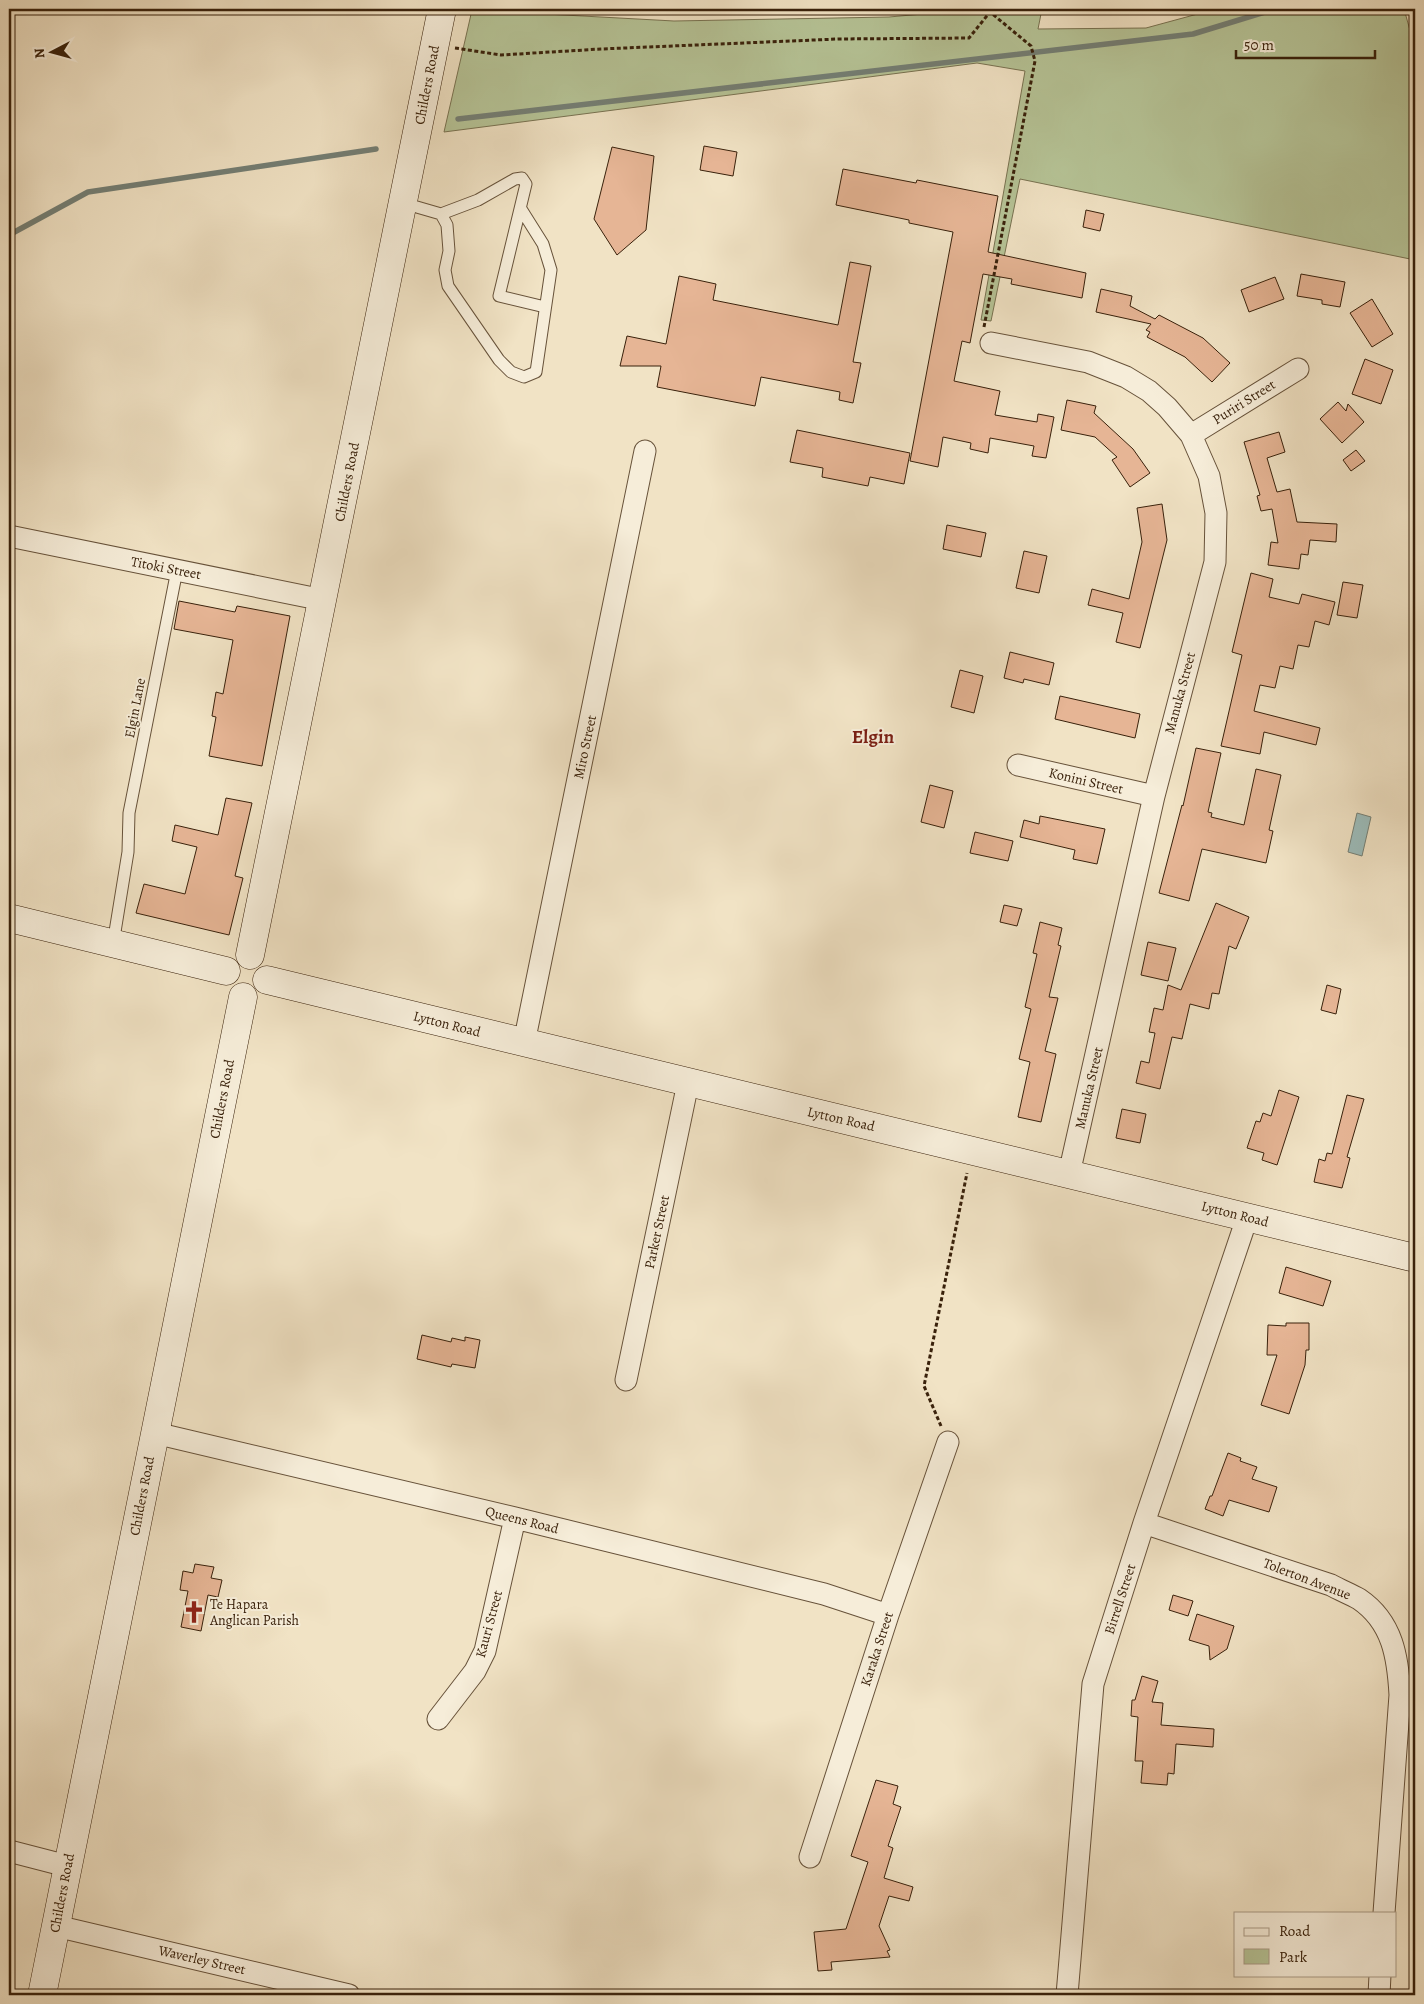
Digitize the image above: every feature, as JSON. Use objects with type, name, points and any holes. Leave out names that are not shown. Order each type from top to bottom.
[{"type":"street","name":"Childers Road","points":[[250,955],[442,9]]},
{"type":"street","name":"Manuka Street","points":[[991,343],[1088,362],[1126,377],[1149,391],[1167,407],[1191,435],[1209,476],[1216,513],[1215,562],[1154,796],[1069,1174]]},
{"type":"street","name":"Puriri Street","points":[[1191,435],[1298,369]]},
{"type":"street","name":"Miro Street","points":[[524,1043],[645,451]]},
{"type":"street","name":"Titoki Street","points":[[9,536],[323,600]]},
{"type":"street","name":"Konini Street","points":[[1018,765],[1154,796]]},
{"type":"street","points":[[9,918],[226,970]]},
{"type":"street","points":[[250,955],[258,957],[264,963],[267,971],[267,980],[262,989],[255,995],[243,998],[230,992],[226,985],[226,970],[230,963],[239,956],[250,955]]},
{"type":"street","name":"Lytton Road","points":[[267,980],[1415,1258]]},
{"type":"street","name":"Childers Road","points":[[42,1995],[243,998]]},
{"type":"street","name":"Parker Street","points":[[626,1380],[688,1083]]},
{"type":"street","name":"Birrell Street","points":[[1067,1995],[1093,1684],[1144,1523],[1247,1218]]},
{"type":"street","name":"Queens Road","points":[[155,1433],[515,1518],[824,1594],[888,1615]]},
{"type":"street","name":"Karaka Street","points":[[810,1858],[888,1615],[948,1442]]},
{"type":"street","name":"Kauri Street","points":[[438,1719],[475,1672],[485,1651],[515,1518]]},
{"type":"street","name":"Tolerton Avenue","points":[[1144,1523],[1331,1585],[1359,1599],[1377,1615],[1391,1639],[1398,1664],[1400,1696],[1384,1912]]},
{"type":"street","points":[[9,1851],[68,1866]]},
{"type":"street","name":"Waverley Street","points":[[56,1926],[349,1995]]},
{"type":"street","points":[[1379,1995],[1380,1976]]},
{"type":"lane","points":[[403,203],[441,214],[478,200],[515,179],[522,178],[526,184],[521,210],[499,296],[544,307]]},
{"type":"lane","points":[[441,214],[447,225],[449,251],[446,270],[448,286],[499,360],[511,372],[524,377],[536,372],[544,307],[551,270],[543,244],[521,210]]},
{"type":"lane","name":"Elgin Lane","points":[[113,944],[128,852],[129,813],[177,570]]},
{"type":"path","points":[[435,45],[501,55],[601,48],[838,39],[969,38],[990,10],[1031,46],[1035,61],[984,323],[984,336],[991,343]]},
{"type":"path","points":[[948,1442],[924,1386],[971,1150]]},
{"type":"green space","points":[[979,9],[1042,9],[1038,29],[1146,28],[1216,9],[1404,9],[1415,48],[1415,260],[1020,179],[991,321],[981,320],[1025,71],[977,63],[444,132],[472,10],[674,21],[889,17]]},
{"type":"water","points":[[1357,813],[1371,817],[1362,856],[1348,852]]},
{"type":"building","points":[[704,146],[737,152],[733,176],[700,170]]},
{"type":"building","points":[[612,147],[654,156],[646,230],[617,255],[594,219]]},
{"type":"building","points":[[843,169],[916,183],[917,180],[998,196],[988,252],[1086,273],[1082,298],[1011,284],[1012,279],[983,274],[970,343],[962,341],[954,381],[1000,391],[995,415],[1037,422],[1038,414],[1054,417],[1046,458],[1032,456],[1034,446],[990,438],[988,453],[970,449],[971,443],[943,437],[938,467],[910,461],[953,232],[909,223],[909,220],[836,205]]},
{"type":"building","points":[[1086,210],[1104,214],[1100,231],[1083,227]]},
{"type":"building","points":[[850,262],[871,266],[853,362],[861,363],[853,403],[839,400],[840,392],[761,377],[755,406],[657,387],[661,366],[620,366],[627,336],[666,344],[679,276],[716,284],[713,300],[838,325]]},
{"type":"building","points":[[1301,274],[1345,282],[1340,307],[1322,304],[1322,300],[1297,296]]},
{"type":"building","points":[[1275,277],[1284,299],[1249,312],[1241,290]]},
{"type":"building","points":[[1101,289],[1132,296],[1130,306],[1155,319],[1159,315],[1203,338],[1230,363],[1212,382],[1185,357],[1147,337],[1150,332],[1146,330],[1151,324],[1096,312]]},
{"type":"building","points":[[1372,299],[1393,334],[1372,347],[1350,313]]},
{"type":"building","points":[[1365,359],[1393,370],[1381,404],[1352,394]]},
{"type":"building","points":[[1067,400],[1096,406],[1094,413],[1133,449],[1150,473],[1130,487],[1112,460],[1117,457],[1095,437],[1061,430]]},
{"type":"building","points":[[1338,402],[1346,411],[1348,404],[1364,422],[1342,443],[1320,419]]},
{"type":"building","points":[[797,430],[910,453],[904,484],[870,477],[868,486],[822,477],[823,468],[790,462]]},
{"type":"building","points":[[1279,432],[1285,452],[1267,458],[1277,492],[1290,489],[1297,522],[1337,524],[1336,542],[1310,540],[1308,555],[1301,554],[1299,569],[1268,565],[1271,542],[1278,543],[1272,509],[1261,511],[1257,496],[1260,495],[1244,442]]},
{"type":"building","points":[[1356,450],[1365,461],[1351,471],[1343,460]]},
{"type":"building","points":[[1162,504],[1167,540],[1140,648],[1116,642],[1123,613],[1088,605],[1092,589],[1129,599],[1142,542],[1137,508]]},
{"type":"building","points":[[947,525],[986,533],[981,557],[943,549]]},
{"type":"building","points":[[1024,551],[1047,556],[1039,593],[1016,588]]},
{"type":"building","points":[[1251,573],[1273,579],[1269,597],[1299,604],[1302,594],[1335,602],[1329,625],[1315,621],[1309,647],[1298,645],[1293,669],[1280,666],[1275,688],[1260,685],[1254,711],[1320,728],[1316,745],[1264,732],[1260,754],[1221,746],[1242,655],[1232,652]]},
{"type":"building","points":[[1343,582],[1363,585],[1357,618],[1337,615]]},
{"type":"building","points":[[179,601],[235,612],[237,606],[290,616],[262,766],[209,756],[216,717],[212,716],[216,692],[223,694],[233,640],[174,629]]},
{"type":"building","points":[[1010,652],[1054,663],[1049,685],[1024,679],[1023,683],[1004,678]]},
{"type":"building","points":[[960,670],[983,676],[974,713],[951,707]]},
{"type":"building","points":[[1060,696],[1140,714],[1135,738],[1055,719]]},
{"type":"building","points":[[1196,748],[1221,753],[1208,812],[1212,813],[1211,817],[1244,825],[1256,769],[1281,775],[1269,830],[1273,831],[1266,863],[1202,849],[1189,901],[1159,893],[1183,806]]},
{"type":"building","points":[[930,785],[953,791],[944,828],[921,822]]},
{"type":"building","points":[[226,798],[252,803],[235,876],[243,878],[229,935],[136,913],[144,884],[185,894],[197,847],[172,841],[175,825],[218,835]]},
{"type":"building","points":[[1040,816],[1105,829],[1097,864],[1073,859],[1075,850],[1020,837],[1024,820],[1039,824]]},
{"type":"building","points":[[975,832],[1013,841],[1008,861],[970,853]]},
{"type":"building","points":[[1216,903],[1249,917],[1236,949],[1229,946],[1219,994],[1212,993],[1209,1009],[1190,1004],[1182,1039],[1172,1037],[1160,1089],[1136,1083],[1141,1061],[1149,1063],[1155,1033],[1149,1032],[1154,1008],[1163,1010],[1168,985],[1181,990]]},
{"type":"building","points":[[1004,905],[1022,909],[1017,926],[1000,922]]},
{"type":"building","points":[[1040,922],[1062,928],[1058,945],[1061,946],[1049,997],[1058,998],[1045,1051],[1056,1054],[1041,1122],[1018,1117],[1030,1062],[1019,1059],[1031,1009],[1025,1007],[1037,954],[1033,953]]},
{"type":"building","points":[[1148,942],[1176,948],[1168,981],[1141,975]]},
{"type":"building","points":[[1327,985],[1341,989],[1336,1014],[1321,1010]]},
{"type":"building","points":[[1279,1090],[1299,1097],[1277,1165],[1262,1160],[1264,1153],[1247,1148],[1256,1121],[1260,1122],[1263,1113],[1271,1116]]},
{"type":"building","points":[[1347,1095],[1364,1099],[1347,1157],[1350,1158],[1342,1188],[1314,1182],[1319,1159],[1325,1161],[1327,1153],[1332,1154]]},
{"type":"building","points":[[1122,1109],[1146,1114],[1140,1143],[1116,1138]]},
{"type":"building","points":[[1286,1267],[1331,1281],[1323,1306],[1279,1293]]},
{"type":"building","points":[[1286,1323],[1309,1323],[1309,1350],[1306,1350],[1305,1365],[1289,1414],[1261,1405],[1277,1355],[1267,1355],[1268,1325],[1286,1326]]},
{"type":"building","points":[[422,1335],[451,1342],[452,1338],[465,1341],[465,1337],[480,1340],[475,1368],[452,1364],[451,1367],[417,1359]]},
{"type":"building","points":[[1228,1453],[1241,1458],[1240,1461],[1257,1467],[1252,1479],[1277,1487],[1269,1512],[1229,1500],[1223,1516],[1205,1509],[1210,1496],[1212,1496]]},
{"type":"building","name":"Te Hapara Anglican Parish","points":[[195,1564],[214,1567],[211,1578],[222,1580],[218,1597],[208,1595],[201,1631],[181,1627],[188,1591],[180,1590],[183,1571],[193,1573]]},
{"type":"building","points":[[1173,1595],[1193,1601],[1188,1616],[1169,1610]]},
{"type":"building","points":[[1197,1614],[1234,1626],[1227,1649],[1210,1660],[1209,1646],[1189,1640]]},
{"type":"building","points":[[1142,1676],[1158,1681],[1152,1702],[1163,1703],[1161,1725],[1214,1729],[1213,1747],[1176,1744],[1174,1774],[1168,1773],[1167,1785],[1141,1783],[1143,1761],[1135,1761],[1138,1717],[1131,1716],[1132,1700],[1135,1700]]},
{"type":"building","points":[[876,1780],[898,1786],[893,1804],[901,1807],[888,1846],[893,1848],[884,1878],[913,1887],[909,1901],[889,1896],[879,1926],[890,1950],[887,1951],[890,1957],[831,1962],[832,1970],[818,1971],[814,1932],[846,1929],[868,1862],[851,1856]]},
{"type":"waterway","points":[[458,119],[1193,34],[1275,9]]},
{"type":"waterway","points":[[9,235],[88,192],[376,149]]},
{"type":"place","name":"Te Hapara Anglican Parish","points":[[194,1612]]},
{"type":"district","name":"Elgin","points":[[873,737]]}]
